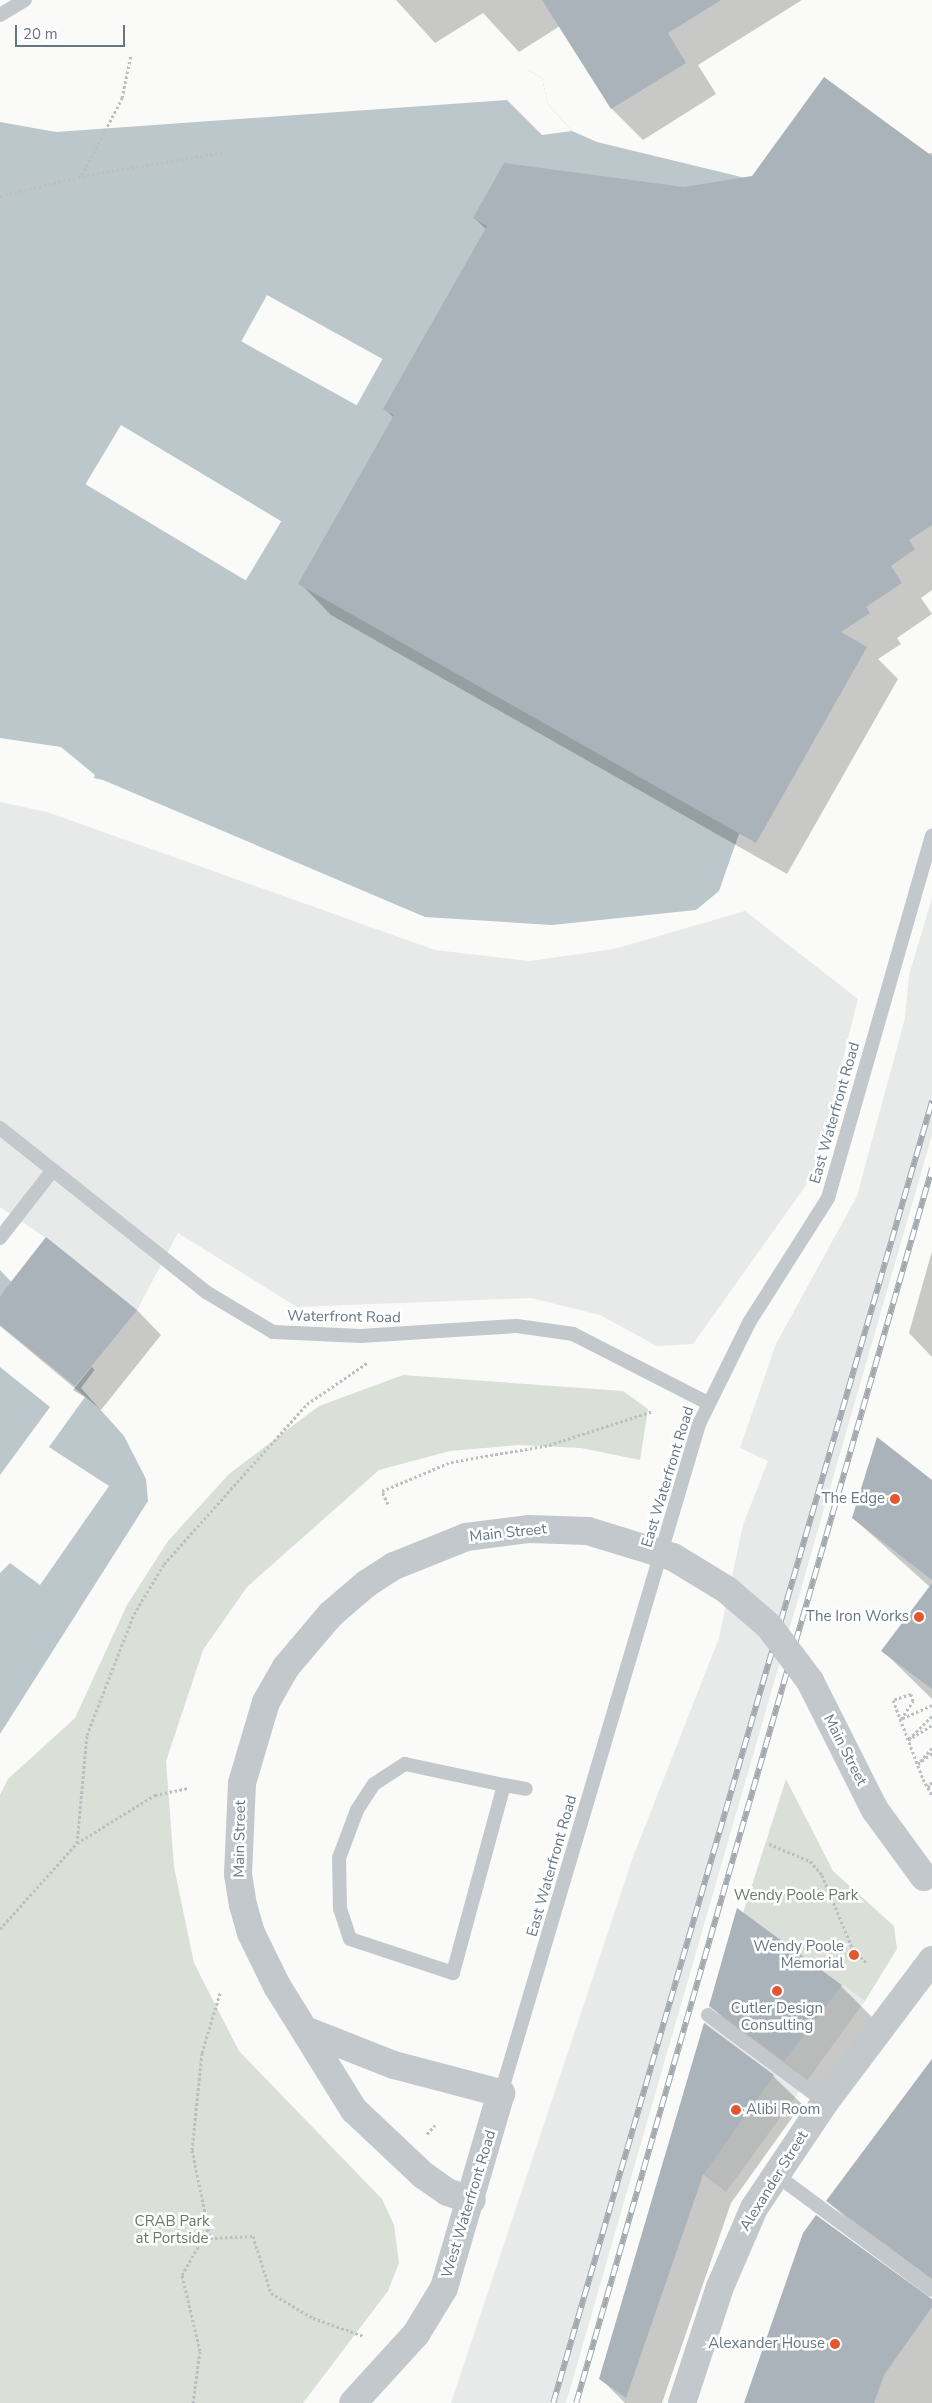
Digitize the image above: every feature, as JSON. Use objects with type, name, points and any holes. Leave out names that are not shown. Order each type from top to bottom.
[{"type":"street","name":"Main Street","points":[[472,2200],[447,2192],[382,2140],[329,2076],[305,2030],[263,1960],[243,1905],[238,1874],[242,1783],[266,1702],[286,1667],[331,1614],[366,1584],[394,1566],[466,1537],[529,1529],[588,1531],[673,1557],[727,1590],[769,1626],[810,1681],[875,1810],[928,1881]]},
{"type":"street","name":"Alexander Street","points":[[682,2403],[737,2244],[775,2174],[825,2102],[932,1960]]},
{"type":"street","points":[[305,2030],[394,2065],[502,2093]]},
{"type":"street","name":"West Waterfront Road","points":[[353,2403],[416,2334],[444,2288],[472,2200],[502,2093]]},
{"type":"lane","points":[[0,16],[25,0]]},
{"type":"lane","name":"East Waterfront Road","points":[[502,2093],[708,1403],[750,1321],[828,1198],[932,836]]},
{"type":"lane","name":"Waterfront Road","points":[[0,1128],[206,1292],[273,1332],[409,1334],[518,1326],[573,1334],[708,1403]]},
{"type":"lane","points":[[0,1238],[53,1170]]},
{"type":"lane","points":[[504,1785],[453,1973],[350,1939],[340,1909],[339,1858],[357,1810],[374,1784],[404,1764],[504,1785],[526,1790]]},
{"type":"lane","points":[[708,2015],[825,2102]]},
{"type":"lane","points":[[775,2174],[932,2290]]},
{"type":"path","points":[[82,176],[122,98],[131,55]]},
{"type":"path","points":[[0,196],[82,176],[224,152]]},
{"type":"path","points":[[77,1843],[87,1735],[134,1614],[164,1564],[307,1404],[409,1334]]},
{"type":"path","points":[[388,1504],[382,1491],[451,1462],[549,1445],[653,1411]]},
{"type":"path","points":[[901,1719],[913,1701],[911,1694],[893,1700],[932,1795]]},
{"type":"path","points":[[901,1719],[932,1706]]},
{"type":"path","points":[[908,1740],[932,1716]]},
{"type":"path","points":[[908,1740],[932,1725]]},
{"type":"path","points":[[918,1764],[932,1748]]},
{"type":"path","points":[[918,1764],[932,1753]]},
{"type":"path","points":[[928,1788],[932,1783]]},
{"type":"path","points":[[0,1929],[77,1843],[155,1795],[188,1788]]},
{"type":"path","points":[[768,1844],[810,1861],[822,1875],[852,1950],[866,1962]]},
{"type":"path","points":[[220,1993],[202,2053],[192,2150],[210,2238],[253,2236],[271,2293],[313,2318],[363,2336]]},
{"type":"path","points":[[193,2403],[200,2351],[182,2275],[193,2248],[208,2228]]},
{"type":"shaded area","points":[[528,70],[542,78],[548,104],[572,131],[597,142],[819,196],[929,290],[719,891],[696,910],[552,925],[425,917],[103,780],[0,758],[0,103]]},
{"type":"shaded area","points":[[0,802],[47,812],[435,950],[530,961],[614,949],[745,911],[858,999],[814,1174],[693,1344],[657,1346],[600,1315],[531,1298],[297,1307],[178,1233],[137,1310],[75,1386],[0,1296],[46,1238],[0,1207]]},
{"type":"shaded area","points":[[932,898],[932,1135],[566,2403],[451,2403],[633,1857],[719,1638],[743,1525],[768,1461],[740,1448],[776,1344],[857,1196],[905,1018],[909,975]]},
{"type":"shaded area","points":[[0,1270],[107,1383],[158,1486],[104,1587],[0,1753]]},
{"type":"shaded area","points":[[743,1913],[865,2001],[726,2192],[668,2147],[713,1994]]},
{"type":"green space","name":"CRAB Park at Portside","points":[[403,1375],[623,1391],[648,1409],[640,1460],[581,1448],[518,1445],[450,1451],[379,1470],[247,1587],[203,1650],[166,1761],[174,1867],[194,1963],[239,2051],[382,2199],[394,2225],[399,2263],[388,2291],[303,2403],[0,2403],[0,1795],[8,1779],[75,1718],[127,1605],[168,1541],[229,1474],[319,1406]]},
{"type":"green space","name":"Wendy Poole Park","points":[[786,1779],[833,1871],[894,1926],[897,1949],[865,2001],[743,1913]]},
{"type":"pier","points":[[471,68],[528,70],[542,78],[548,104],[572,131],[542,135],[507,100],[56,132],[0,122],[0,101],[7,99]]},
{"type":"pier","points":[[267,295],[382,359],[357,405],[241,341]]},
{"type":"pier","points":[[121,425],[281,521],[246,580],[85,484]]},
{"type":"pier","points":[[0,738],[61,747],[95,775],[93,780],[0,761]]},
{"type":"pier","points":[[13,1280],[93,1365],[73,1390],[85,1397],[49,1447],[109,1486],[40,1585],[10,1563],[0,1573],[0,1475],[50,1407],[0,1367],[0,1296]]},
{"type":"pier","points":[[96,1368],[110,1382],[160,1485],[161,1513],[106,1589],[0,1755],[0,1734],[148,1501],[146,1479],[124,1436],[81,1388]]},
{"type":"building","points":[[542,0],[721,0],[668,33],[686,63],[611,109]]},
{"type":"building","points":[[824,77],[932,156],[932,525],[909,540],[915,549],[891,566],[902,583],[866,607],[870,613],[841,632],[867,647],[756,843],[298,584],[394,415],[383,409],[487,226],[473,218],[504,163],[684,187],[752,176]]},
{"type":"building","points":[[46,1237],[137,1310],[75,1386],[0,1325],[0,1296]]},
{"type":"building","name":"The Edge","points":[[877,1437],[932,1480],[932,1580],[852,1518]]},
{"type":"building","name":"The Iron Works","points":[[932,1583],[932,1689],[881,1651]]},
{"type":"building","points":[[737,1908],[842,1985],[784,2061],[709,2006]]},
{"type":"building","points":[[704,2023],[774,2075],[703,2175],[626,2398],[599,2379]]},
{"type":"building","points":[[932,2059],[932,2279],[826,2201]]},
{"type":"building","name":"Alexander House","points":[[816,2215],[932,2299],[932,2307],[884,2375],[874,2403],[744,2403],[803,2233]]},
{"type":"railway","points":[[553,2403],[932,1101]]},
{"type":"railway","points":[[576,2403],[932,1168]]},
{"type":"place","name":"The Edge","points":[[895,1499]]},
{"type":"place","name":"The Iron Works","points":[[919,1617]]},
{"type":"place","name":"Wendy Poole Memorial","points":[[854,1955]]},
{"type":"place","name":"Cutler Design Consulting","points":[[777,1991]]},
{"type":"place","name":"Alibi Room","points":[[736,2110]]},
{"type":"place","name":"Alexander House","points":[[835,2344]]}]
